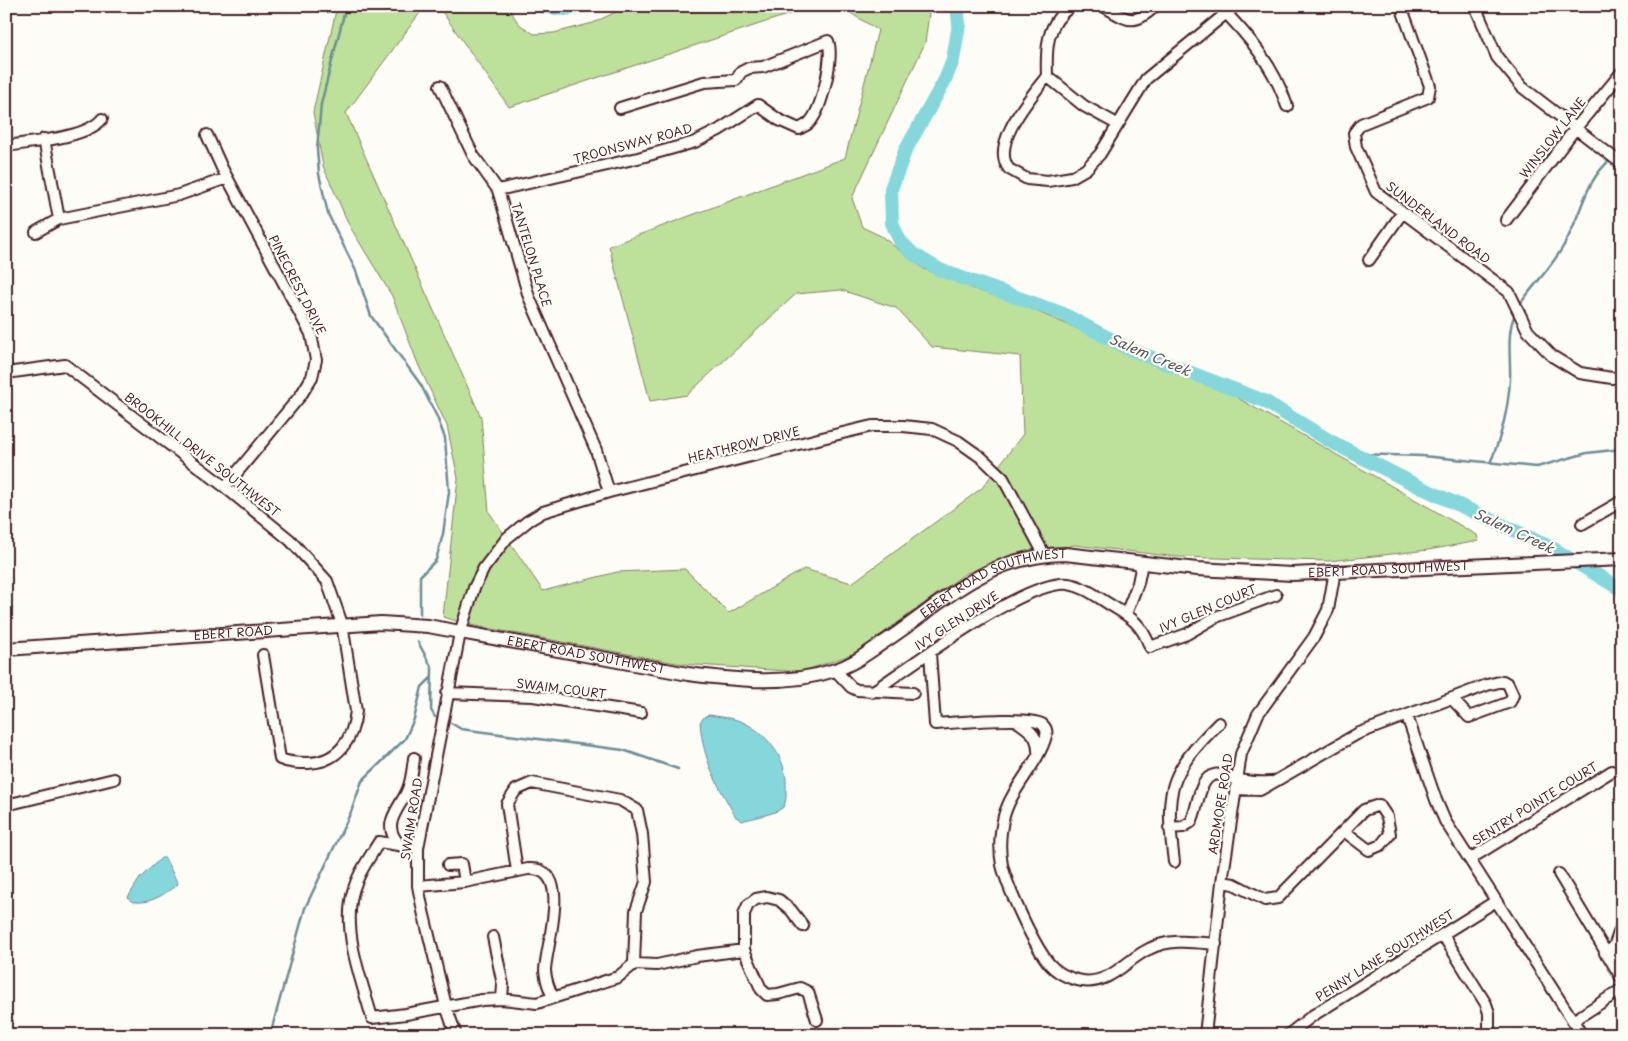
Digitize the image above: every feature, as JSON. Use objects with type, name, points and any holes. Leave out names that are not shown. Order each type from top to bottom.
[{"type":"main road","name":"EBERT ROAD SOUTHWEST","points":[[460,633],[729,680],[777,681],[835,670],[855,661],[890,639],[982,574],[1006,563],[1044,554],[1065,554],[1250,573],[1292,574],[1622,559]]},
{"type":"main road","name":"EBERT ROAD","points":[[6,649],[381,622],[428,626],[460,633]]},
{"type":"street","points":[[1071,6],[1061,15],[1050,32],[1046,56],[1047,76],[1022,109],[1010,130],[1004,156],[1009,169],[1034,180],[1062,180],[1078,175],[1094,162],[1146,79],[1222,10],[1235,6]]},
{"type":"street","points":[[1103,6],[1115,15],[1132,21],[1141,17],[1155,6]]},
{"type":"street","name":"SUNDERLAND ROAD","points":[[1400,6],[1430,86],[1428,97],[1361,124],[1354,134],[1356,147],[1376,192],[1509,292],[1528,330],[1552,356],[1580,372],[1612,378],[1622,377]]},
{"type":"street","points":[[1475,6],[1497,56],[1522,87],[1622,164]]},
{"type":"street","points":[[1222,10],[1258,48],[1282,89],[1287,106]]},
{"type":"street","name":"TROONSWAY ROAD","points":[[498,190],[638,158],[695,142],[719,130],[758,105],[779,120],[799,129],[810,123],[824,92],[831,48],[828,41],[762,67],[749,68],[741,72],[736,80],[704,82],[620,108]]},
{"type":"street","name":"WINSLOW LANE","points":[[1506,220],[1575,129],[1622,72]]},
{"type":"street","points":[[1047,76],[1084,106],[1117,124]]},
{"type":"street","name":"TANTELON PLACE","points":[[440,86],[473,155],[498,190],[529,297],[596,450],[609,492]]},
{"type":"street","points":[[6,146],[85,131],[97,125],[102,119]]},
{"type":"street","name":"PINECREST DRIVE","points":[[207,135],[226,178],[311,334],[316,360],[312,377],[301,395],[225,487]]},
{"type":"street","points":[[44,139],[59,219]]},
{"type":"street","points":[[36,232],[59,219],[179,195],[226,178]]},
{"type":"street","points":[[1369,260],[1402,213]]},
{"type":"street","name":"BROOKHILL DRIVE SOUTHWEST","points":[[6,373],[65,365],[225,487],[290,540],[327,581],[342,624],[354,692],[356,718],[346,745],[334,756],[318,762],[297,763],[280,759],[263,655]]},
{"type":"street","name":"HEATHROW DRIVE","points":[[453,663],[474,588],[484,568],[507,538],[543,512],[609,492],[872,426],[904,426],[932,429],[958,441],[982,458],[1003,478],[1044,554]]},
{"type":"street","points":[[1582,524],[1622,501]]},
{"type":"street","points":[[1126,614],[1138,583],[1142,563]]},
{"type":"street","name":"ARDMORE ROAD","points":[[1205,1035],[1235,784],[1247,735],[1258,714],[1314,637],[1328,610],[1335,571]]},
{"type":"street","name":"IVY GLEN DRIVE","points":[[872,692],[1011,600],[1056,585],[1077,586],[1136,620],[1145,633],[1150,647]]},
{"type":"street","name":"IVY GLEN COURT","points":[[1150,647],[1187,634],[1216,617],[1276,595]]},
{"type":"street","points":[[930,653],[935,724],[1002,719],[1018,722],[1034,734],[1037,740],[1038,752],[1010,799],[1004,815],[1000,848],[1002,865],[1016,904],[1047,961],[1067,977],[1084,981],[1100,979],[1116,972],[1148,949],[1165,942],[1180,941],[1216,944]]},
{"type":"street","name":"SWAIM ROAD","points":[[453,663],[418,848],[418,886],[446,1006],[456,1035]]},
{"type":"street","points":[[835,670],[851,687],[872,692],[913,694]]},
{"type":"street","points":[[1170,828],[1183,827],[1191,822],[1199,802],[1201,788],[1212,775],[1223,773],[1235,784],[1271,782],[1357,734],[1407,716],[1452,699],[1502,681],[1508,684],[1513,695],[1510,702],[1469,717],[1452,699]]},
{"type":"street","name":"SWAIM COURT","points":[[447,693],[532,696],[641,713]]},
{"type":"street","points":[[1407,716],[1445,821],[1582,1035]]},
{"type":"street","points":[[1174,862],[1168,804],[1171,787],[1179,770],[1201,740],[1219,723]]},
{"type":"street","points":[[401,846],[396,841],[391,826],[394,813],[409,788],[414,758]]},
{"type":"street","name":"SENTRY POINTE COURT","points":[[1470,859],[1612,771]]},
{"type":"street","points":[[6,805],[114,780]]},
{"type":"street","points":[[517,871],[507,804],[512,795],[522,786],[532,783],[562,788],[620,800],[635,808],[640,817],[646,882],[636,911],[634,964]]},
{"type":"street","points":[[1222,882],[1234,884],[1265,900],[1278,898],[1364,810],[1379,806],[1386,817],[1390,834],[1381,845],[1369,850],[1344,831]]},
{"type":"street","points":[[418,848],[379,842],[359,876],[351,900],[351,939],[372,1018],[502,999],[537,1003],[618,977],[634,964],[657,965],[697,956],[744,950]]},
{"type":"street","points":[[448,865],[462,864],[465,882]]},
{"type":"street","points":[[418,886],[465,882],[517,871],[538,869],[544,872],[551,884],[555,907],[545,972],[553,997]]},
{"type":"street","points":[[1559,874],[1622,979]]},
{"type":"street","points":[[803,926],[792,910],[779,900],[768,897],[756,899],[748,905],[744,914],[744,950],[760,989],[767,994],[778,994],[800,988],[808,992],[817,1020]]},
{"type":"street","name":"PENNY LANE SOUTHWEST","points":[[1288,1035],[1312,1016],[1496,900]]},
{"type":"street","points":[[1605,953],[1614,947],[1622,924]]},
{"type":"street","points":[[1442,935],[1486,1004],[1489,1014],[1489,1035]]},
{"type":"street","points":[[493,937],[503,985],[502,999]]},
{"type":"street","points":[[1572,1021],[1622,989]]},
{"type":"green space","points":[[337,6],[425,6],[346,113],[481,417],[489,512],[543,591],[617,572],[685,569],[729,613],[804,569],[852,583],[982,488],[1023,434],[1020,356],[932,347],[896,308],[841,290],[796,294],[687,395],[650,401],[609,246],[845,158],[878,30],[839,6],[930,6],[925,43],[852,198],[862,227],[881,236],[924,269],[974,289],[1017,303],[1229,393],[1477,535],[1479,541],[1428,550],[1329,561],[1178,557],[1074,545],[966,573],[856,653],[801,672],[682,664],[470,625],[443,617],[458,478],[447,426],[418,364],[392,296],[349,225],[323,166],[313,112]]},
{"type":"green space","points":[[438,6],[507,6],[519,24],[534,34],[554,33],[593,23],[628,6],[814,6],[509,107]]},
{"type":"water","points":[[710,715],[734,719],[747,724],[772,746],[783,765],[786,775],[786,798],[782,808],[769,814],[742,821],[736,817],[717,783],[704,749],[700,722],[705,716]]},
{"type":"water","points":[[161,858],[165,858],[178,884],[162,895],[150,900],[144,902],[131,901],[128,897],[140,878]]},
{"type":"waterway","points":[[346,6],[321,104],[317,149],[319,174],[328,214],[356,271],[371,316],[421,385],[445,438],[449,492],[443,534],[436,560],[420,576],[420,614]]},
{"type":"waterway","name":"Salem Creek","points":[[539,6],[565,9],[582,6]]},
{"type":"waterway","name":"Salem Creek","points":[[957,6],[959,24],[953,60],[945,80],[905,151],[891,189],[892,223],[900,241],[913,254],[940,270],[1061,313],[1129,349],[1264,401],[1330,441],[1418,486],[1552,548],[1622,590]]},
{"type":"waterway","points":[[1615,156],[1622,151]]},
{"type":"waterway","points":[[1518,307],[1559,253],[1570,234],[1594,178],[1611,159]]},
{"type":"waterway","points":[[1490,463],[1504,423],[1508,402],[1510,338],[1515,314]]},
{"type":"waterway","points":[[1357,454],[1422,456],[1537,467],[1587,453],[1622,449]]},
{"type":"waterway","points":[[418,642],[432,668],[431,710],[435,717]]},
{"type":"waterway","points":[[270,1035],[305,908],[351,812],[362,781],[405,739],[414,719],[422,687],[431,678]]},
{"type":"waterway","points":[[451,723],[461,729],[623,750],[678,769]]}]
